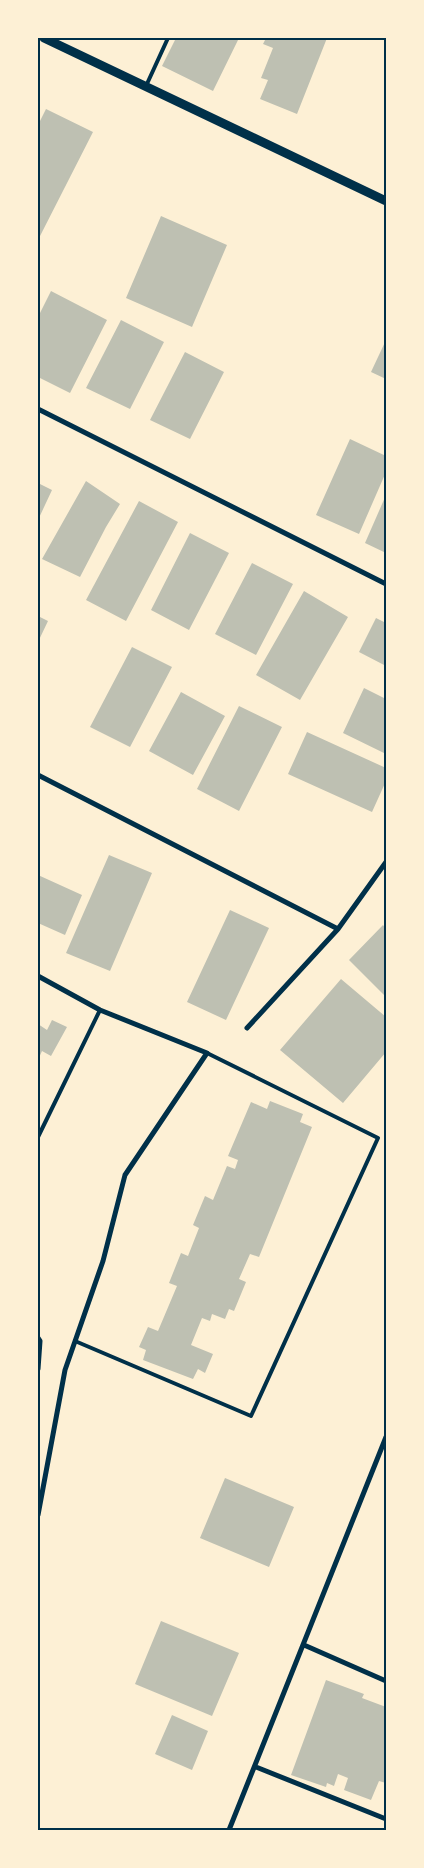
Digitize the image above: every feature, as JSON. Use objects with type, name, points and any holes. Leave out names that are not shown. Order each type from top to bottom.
[{"type":"street","points":[[44,38],[386,201]]},
{"type":"street","points":[[38,410],[386,584]]},
{"type":"street","points":[[38,775],[338,928]]},
{"type":"street","points":[[246,1028],[338,928],[386,862]]},
{"type":"street","points":[[38,976],[100,1010],[207,1053],[125,1175],[103,1261],[65,1370],[38,1515]]},
{"type":"street","points":[[38,1338],[40,1341],[38,1369]]},
{"type":"street","points":[[229,1830],[256,1767],[386,1437]]},
{"type":"street","points":[[304,1644],[386,1681]]},
{"type":"street","points":[[256,1767],[386,1819]]},
{"type":"lane","points":[[146,86],[168,38]]},
{"type":"lane","points":[[38,1137],[100,1010]]},
{"type":"lane","points":[[75,1341],[251,1416],[378,1138],[207,1053]]},
{"type":"building","points":[[176,38],[239,38],[213,91],[162,66]]},
{"type":"building","points":[[266,38],[327,38],[297,114],[260,99],[268,80],[261,78],[273,48],[263,44]]},
{"type":"building","points":[[46,109],[93,132],[38,240],[38,125]]},
{"type":"building","points":[[161,216],[227,245],[192,327],[126,298]]},
{"type":"building","points":[[51,291],[107,320],[70,393],[38,377],[38,317]]},
{"type":"building","points":[[121,320],[164,342],[130,409],[86,388]]},
{"type":"building","points":[[386,340],[386,379],[371,372]]},
{"type":"building","points":[[185,352],[224,372],[190,439],[150,420]]},
{"type":"building","points":[[350,439],[386,456],[386,472],[359,534],[316,515]]},
{"type":"building","points":[[86,481],[120,504],[80,577],[42,559]]},
{"type":"building","points":[[38,483],[52,490],[38,520]]},
{"type":"building","points":[[386,495],[386,553],[365,543]]},
{"type":"building","points":[[139,501],[178,522],[126,621],[86,600]]},
{"type":"building","points":[[190,533],[229,553],[189,630],[151,610]]},
{"type":"building","points":[[252,563],[293,584],[256,655],[215,634]]},
{"type":"building","points":[[304,591],[348,617],[300,700],[256,675]]},
{"type":"building","points":[[38,616],[48,621],[38,642]]},
{"type":"building","points":[[376,618],[386,623],[386,666],[359,652]]},
{"type":"building","points":[[132,647],[172,667],[130,747],[90,727]]},
{"type":"building","points":[[364,688],[386,699],[386,754],[343,733]]},
{"type":"building","points":[[181,692],[225,716],[193,775],[149,751]]},
{"type":"building","points":[[239,706],[282,727],[239,811],[197,789]]},
{"type":"building","points":[[307,732],[386,768],[386,781],[372,812],[288,774]]},
{"type":"building","points":[[109,855],[152,873],[110,971],[66,953]]},
{"type":"building","points":[[38,875],[82,895],[65,935],[38,923]]},
{"type":"building","points":[[230,910],[269,928],[226,1020],[187,1002]]},
{"type":"building","points":[[383,925],[386,929],[386,997],[349,960]]},
{"type":"building","points":[[341,979],[386,1017],[386,1052],[343,1103],[280,1050]]},
{"type":"building","points":[[52,1020],[67,1027],[51,1056],[42,1051],[38,1060],[38,1024],[47,1030]]},
{"type":"building","points":[[270,1101],[303,1114],[300,1122],[312,1127],[259,1257],[250,1254],[239,1279],[246,1282],[234,1311],[229,1309],[225,1319],[212,1314],[210,1321],[202,1318],[191,1345],[213,1354],[205,1373],[198,1369],[193,1379],[143,1360],[146,1350],[139,1347],[148,1327],[158,1331],[177,1286],[169,1283],[181,1253],[188,1256],[199,1228],[193,1225],[205,1196],[213,1200],[227,1166],[235,1169],[238,1160],[228,1156],[251,1102],[267,1109]]},
{"type":"building","points":[[225,1478],[294,1507],[269,1567],[200,1538]]},
{"type":"building","points":[[161,1621],[239,1653],[212,1716],[135,1684]]},
{"type":"building","points":[[326,1680],[364,1694],[362,1698],[386,1707],[386,1783],[379,1781],[371,1800],[344,1790],[348,1778],[338,1774],[334,1786],[327,1783],[326,1787],[291,1775]]},
{"type":"building","points":[[172,1715],[208,1731],[192,1770],[155,1754]]}]
